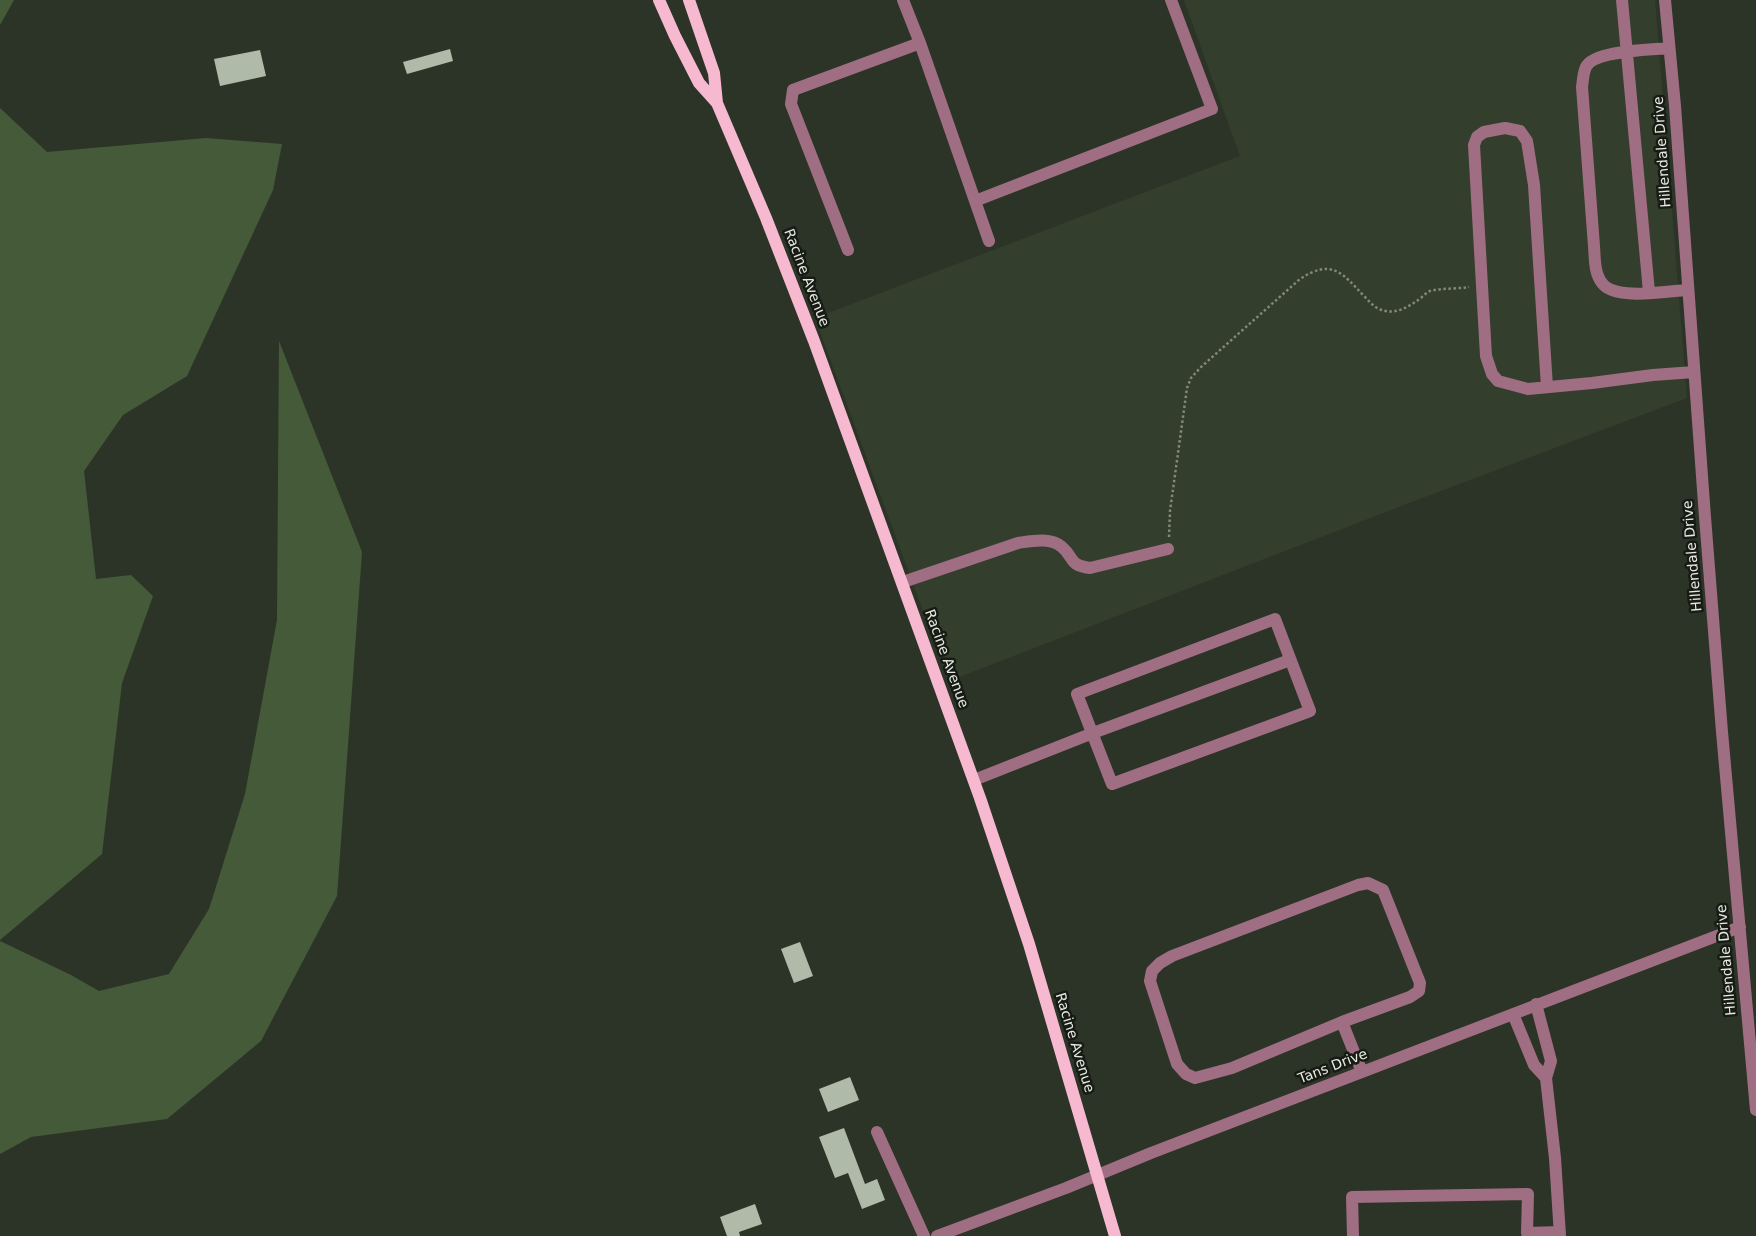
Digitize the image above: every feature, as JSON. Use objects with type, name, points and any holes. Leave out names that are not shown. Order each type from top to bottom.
[{"type":"main road","points":[[659,0],[699,83],[716,103]]},
{"type":"main road","points":[[689,0],[714,73],[716,103]]},
{"type":"main road","name":"Racine Avenue","points":[[716,103],[766,218],[814,340],[974,780],[1029,944],[1115,1236]]},
{"type":"street","points":[[903,0],[920,43],[989,241]]},
{"type":"street","points":[[975,201],[1212,109],[1171,0]]},
{"type":"street","points":[[1622,0],[1649,292]]},
{"type":"street","name":"Hillendale Drive","points":[[1665,0],[1722,732],[1756,1110]]},
{"type":"street","points":[[848,250],[791,104],[793,90],[920,43]]},
{"type":"street","points":[[1669,48],[1610,54],[1591,61],[1586,66],[1582,87],[1596,272],[1604,286],[1610,291],[1622,294],[1688,290]]},
{"type":"street","points":[[1547,387],[1534,186],[1527,141],[1520,132],[1505,128],[1484,132],[1477,137],[1474,145],[1486,356],[1492,374],[1498,381],[1528,389],[1694,372]]},
{"type":"street","points":[[903,582],[1018,543],[1037,541],[1050,542],[1062,546],[1073,562],[1090,568],[1168,549]]},
{"type":"street","points":[[1275,618],[1290,660],[1310,711],[1112,784],[1077,694],[1275,618]]},
{"type":"street","points":[[974,780],[1093,733],[1290,660]]},
{"type":"street","points":[[1368,882],[1383,890],[1420,983],[1418,990],[1410,997],[1342,1022],[1232,1068],[1196,1078],[1186,1074],[1177,1064],[1150,981],[1152,971],[1160,963],[1172,956],[1358,884],[1368,882]]},
{"type":"street","name":"Tans Drive","points":[[937,1236],[1066,1188],[1536,1004],[1740,927]]},
{"type":"street","points":[[1353,1236],[1352,1197],[1528,1194],[1527,1233],[1560,1234],[1555,1158],[1546,1078],[1552,1061],[1536,1004]]},
{"type":"street","points":[[1512,1014],[1534,1066],[1546,1078]]},
{"type":"street","points":[[1342,1022],[1362,1072]]},
{"type":"street","points":[[877,1132],[924,1236]]},
{"type":"path","points":[[1168,549],[1172,502],[1187,388],[1191,378],[1300,279],[1309,273],[1324,268],[1337,270],[1373,305],[1379,309],[1393,311],[1407,308],[1429,291],[1482,286]]},
{"type":"shaded area","points":[[1184,0],[1655,0],[1687,398],[949,681],[815,318],[1240,156]]},
{"type":"green space","points":[[0,0],[14,0],[0,25]]},
{"type":"green space","points":[[0,108],[47,152],[206,138],[282,144],[273,190],[187,376],[123,415],[84,471],[96,579],[131,575],[153,596],[122,683],[102,854],[0,940]]},
{"type":"green space","points":[[279,341],[362,552],[337,896],[261,1041],[167,1119],[31,1137],[0,1154],[0,941],[71,975],[99,991],[169,974],[209,909],[245,794],[277,620]]},
{"type":"building","points":[[450,49],[453,61],[407,74],[403,62]]},
{"type":"building","points":[[260,50],[266,76],[220,86],[214,59]]},
{"type":"building","points":[[800,942],[813,976],[794,983],[781,949]]},
{"type":"building","points":[[850,1077],[859,1100],[828,1112],[819,1089]]},
{"type":"building","points":[[844,1128],[865,1184],[877,1179],[885,1200],[862,1209],[848,1173],[835,1178],[819,1137]]},
{"type":"building","points":[[755,1204],[762,1224],[739,1232],[740,1236],[727,1236],[720,1217]]}]
